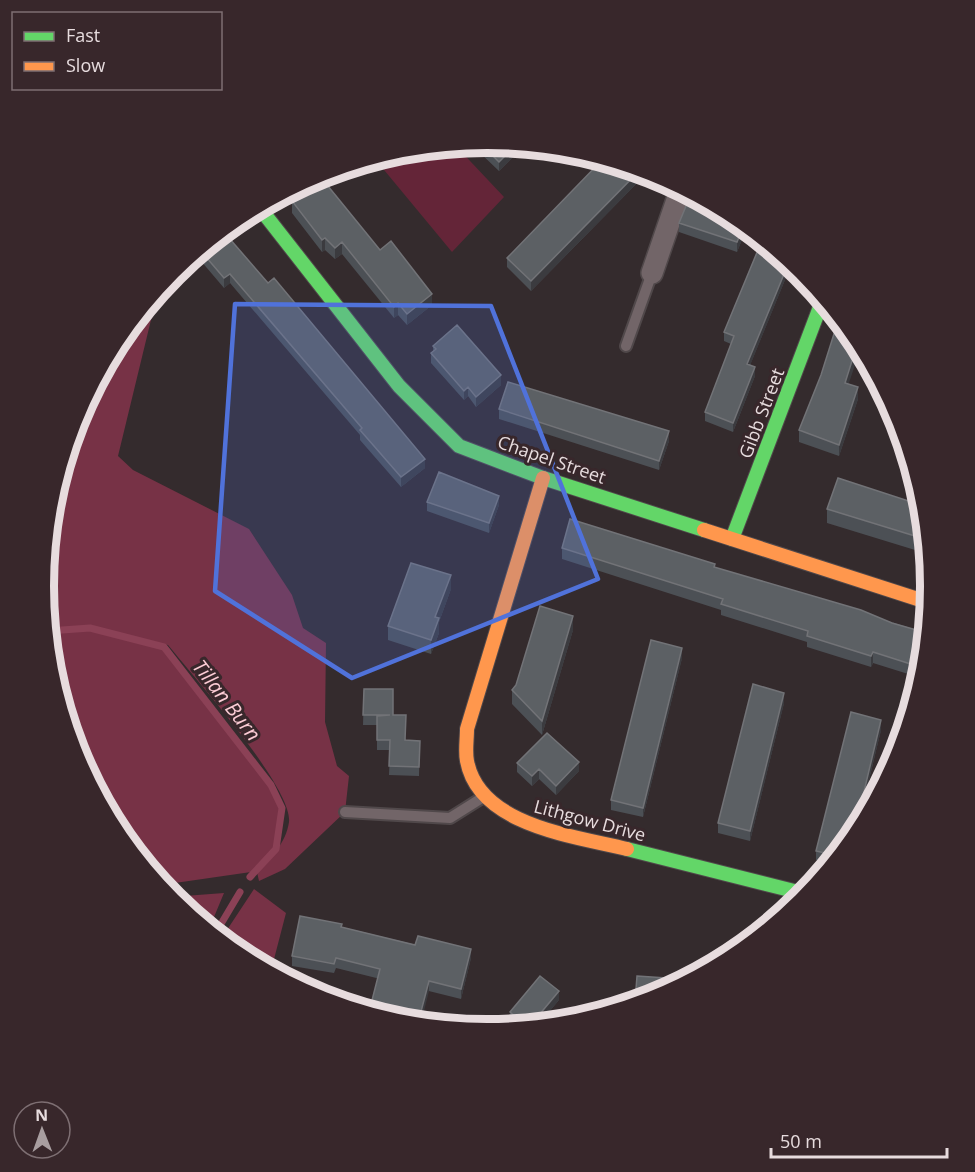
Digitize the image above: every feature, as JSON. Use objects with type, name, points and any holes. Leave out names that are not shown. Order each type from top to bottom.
[{"type":"street","points":[[652,273],[678,197]]},
{"type":"street","name":"Chapel Street","points":[[265,215],[399,386],[459,446],[543,478],[645,508],[732,539],[921,600]]},
{"type":"street","name":"Gibb Street","points":[[732,539],[820,309]]},
{"type":"street","name":"Lithgow Drive","points":[[543,478],[467,729],[467,763],[485,796],[508,816],[532,825],[795,891]]},
{"type":"lane","points":[[626,346],[652,273]]},
{"type":"lane","points":[[345,812],[450,818],[485,796]]},
{"type":"highlighted area","points":[[235,304],[491,306],[598,579],[352,678],[215,591]]},
{"type":"shaded area","points":[[463,153],[504,197],[452,252],[381,166],[431,156]]},
{"type":"shaded area","points":[[153,311],[118,456],[133,470],[249,529],[292,595],[303,628],[326,643],[325,722],[337,766],[349,776],[345,812],[285,869],[259,881],[257,872],[277,850],[285,837],[289,822],[286,806],[275,784],[239,732],[168,645],[114,634],[164,647],[271,784],[282,810],[273,851],[251,872],[172,883],[127,827],[99,778],[77,725],[62,671],[54,586],[62,501],[77,447],[99,394],[127,345]]},
{"type":"shaded area","points":[[254,889],[286,913],[273,962],[226,931]]},
{"type":"shaded area","points":[[224,893],[213,921],[184,896]]},
{"type":"building","points":[[490,153],[508,153],[499,162]]},
{"type":"building","points":[[596,166],[632,178],[531,281],[507,258]]},
{"type":"building","points":[[326,184],[380,250],[391,241],[432,294],[407,314],[398,303],[394,307],[342,242],[335,248],[325,238],[322,240],[292,201]]},
{"type":"building","points":[[688,202],[740,234],[737,242],[679,223]]},
{"type":"building","points":[[229,238],[268,283],[274,278],[425,459],[401,477],[230,274],[224,278],[206,257]]},
{"type":"building","points":[[758,250],[763,252],[785,271],[747,364],[755,367],[733,423],[705,412],[734,336],[724,332]]},
{"type":"building","points":[[457,325],[501,375],[476,397],[468,387],[464,391],[431,353],[436,349],[433,346]]},
{"type":"building","points":[[836,328],[854,355],[845,383],[858,387],[839,445],[799,430],[821,375]]},
{"type":"building","points":[[508,382],[669,431],[659,461],[499,409]]},
{"type":"building","points":[[439,472],[499,496],[489,523],[427,502]]},
{"type":"building","points":[[838,478],[913,502],[917,530],[915,536],[827,509]]},
{"type":"building","points":[[570,519],[715,564],[714,567],[861,610],[918,631],[914,665],[873,652],[871,656],[807,636],[808,631],[721,604],[723,599],[562,548]]},
{"type":"building","points":[[411,563],[451,575],[435,617],[439,618],[431,640],[388,626]]},
{"type":"building","points":[[540,606],[573,616],[542,721],[512,690],[516,685]]},
{"type":"building","points":[[651,640],[682,648],[643,808],[611,800]]},
{"type":"building","points":[[753,684],[784,693],[750,831],[718,823]]},
{"type":"building","points":[[364,689],[393,689],[393,715],[406,715],[405,740],[420,741],[419,767],[389,766],[390,740],[377,740],[377,716],[390,715],[363,715]]},
{"type":"building","points":[[851,712],[881,720],[860,807],[828,854],[816,851]]},
{"type":"building","points":[[547,733],[579,762],[556,786],[539,769],[532,776],[517,763]]},
{"type":"building","points":[[300,916],[342,924],[341,927],[415,945],[418,936],[471,949],[461,989],[429,981],[420,1014],[371,1004],[380,969],[336,958],[334,964],[292,956]]},
{"type":"building","points":[[540,976],[559,991],[539,1015],[579,1009],[518,1019],[510,1012]]},
{"type":"building","points":[[637,976],[666,978],[666,981],[636,993]]},
{"type":"waterway","name":"Tillan Burn","points":[[57,630],[90,628],[164,647],[271,785],[282,808],[276,849],[250,877]]},
{"type":"waterway","name":"Tillan Burn","points":[[220,926],[240,892]]},
{"type":"traffic: fast","points":[[265,215],[399,386],[459,446],[543,478],[704,530]]},
{"type":"traffic: fast","points":[[732,539],[820,308]]},
{"type":"traffic: fast","points":[[627,849],[795,891]]},
{"type":"traffic: slow","points":[[543,478],[467,729],[467,761],[475,783],[490,800],[509,814],[557,833],[627,849]]},
{"type":"traffic: slow","points":[[704,530],[921,600]]}]
